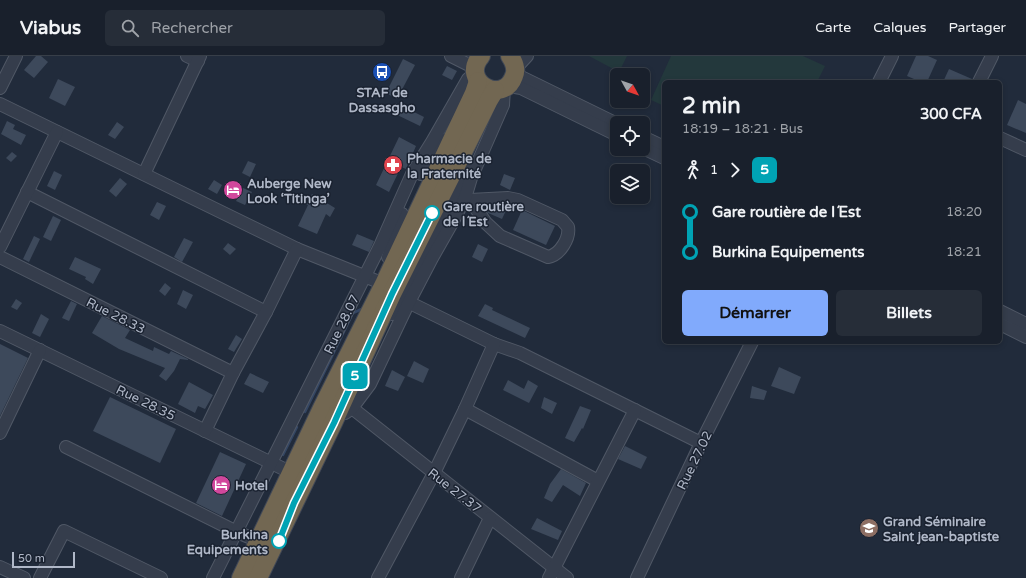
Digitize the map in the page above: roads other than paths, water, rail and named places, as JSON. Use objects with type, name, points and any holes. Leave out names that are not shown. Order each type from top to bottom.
[{"type":"highway","points":[[477,71],[486,88],[511,70]]},
{"type":"highway","points":[[241,578],[322,408],[392,292],[489,100],[511,70]]},
{"type":"highway","points":[[258,578],[334,423],[347,406],[474,93],[477,71]]},
{"type":"highway","points":[[265,578],[294,503]]},
{"type":"highway","points":[[234,578],[274,511]]},
{"type":"street","points":[[0,88],[16,56]]},
{"type":"street","points":[[452,56],[477,71]]},
{"type":"street","points":[[882,80],[892,56]]},
{"type":"street","points":[[980,80],[992,56]]},
{"type":"street","points":[[144,174],[195,58]]},
{"type":"street","points":[[511,70],[610,120]]},
{"type":"street","points":[[511,70],[522,88],[610,132]]},
{"type":"street","points":[[392,292],[432,258],[467,199],[471,178],[503,105],[511,70]]},
{"type":"street","name":"Rue 28.07","points":[[213,578],[272,464],[384,239],[412,174],[468,79],[477,71]]},
{"type":"street","points":[[0,104],[297,249],[365,276],[392,292],[494,344],[520,353],[702,443]]},
{"type":"street","points":[[0,247],[56,132]]},
{"type":"street","points":[[1002,139],[1026,150]]},
{"type":"street","points":[[650,140],[662,146]]},
{"type":"street","points":[[650,151],[662,157]]},
{"type":"street","points":[[27,192],[266,312]]},
{"type":"street","points":[[499,197],[518,200],[562,220],[568,227],[568,234],[560,250],[552,257],[548,258],[500,236],[486,223],[467,199],[499,197]]},
{"type":"street","points":[[205,432],[233,373],[266,312],[297,249]]},
{"type":"street","name":"Rue 28.33","points":[[0,257],[233,373]]},
{"type":"street","points":[[1002,312],[1026,324]]},
{"type":"street","points":[[1002,325],[1026,337]]},
{"type":"street","name":"Rue 28.35","points":[[0,331],[292,473]]},
{"type":"street","points":[[378,578],[434,473],[494,344]]},
{"type":"street","name":"Rue 27.02","points":[[637,578],[751,344]]},
{"type":"street","points":[[0,433],[40,350]]},
{"type":"street","name":"Rue 27.37","points":[[347,406],[490,518],[551,573],[567,578]]},
{"type":"street","points":[[465,409],[598,481]]},
{"type":"street","points":[[551,573],[635,410]]},
{"type":"street","points":[[66,447],[256,540]]},
{"type":"street","points":[[461,578],[490,518]]},
{"type":"street","points":[[40,578],[64,531],[161,578]]},
{"type":"street","points":[[0,566],[24,578]]},
{"type":"waterway","points":[[305,412],[353,313],[364,308]]},
{"type":"waterway","points":[[283,455],[297,427]]},
{"type":"place","name":"STAF de Dassasgho","points":[[382,72]]},
{"type":"place","name":"Pharmacie de la Fraternité","points":[[393,165]]},
{"type":"place","name":"Auberge New Look ‘Titinga’","points":[[233,190]]},
{"type":"place","name":"Gare routière de l´Est","points":[[432,213]]},
{"type":"place","name":"Hotel","points":[[221,485]]},
{"type":"place","name":"Grand Séminaire Saint jean-baptiste","points":[[869,528]]},
{"type":"place","name":"Burkina Equipements","points":[[279,541]]}]
